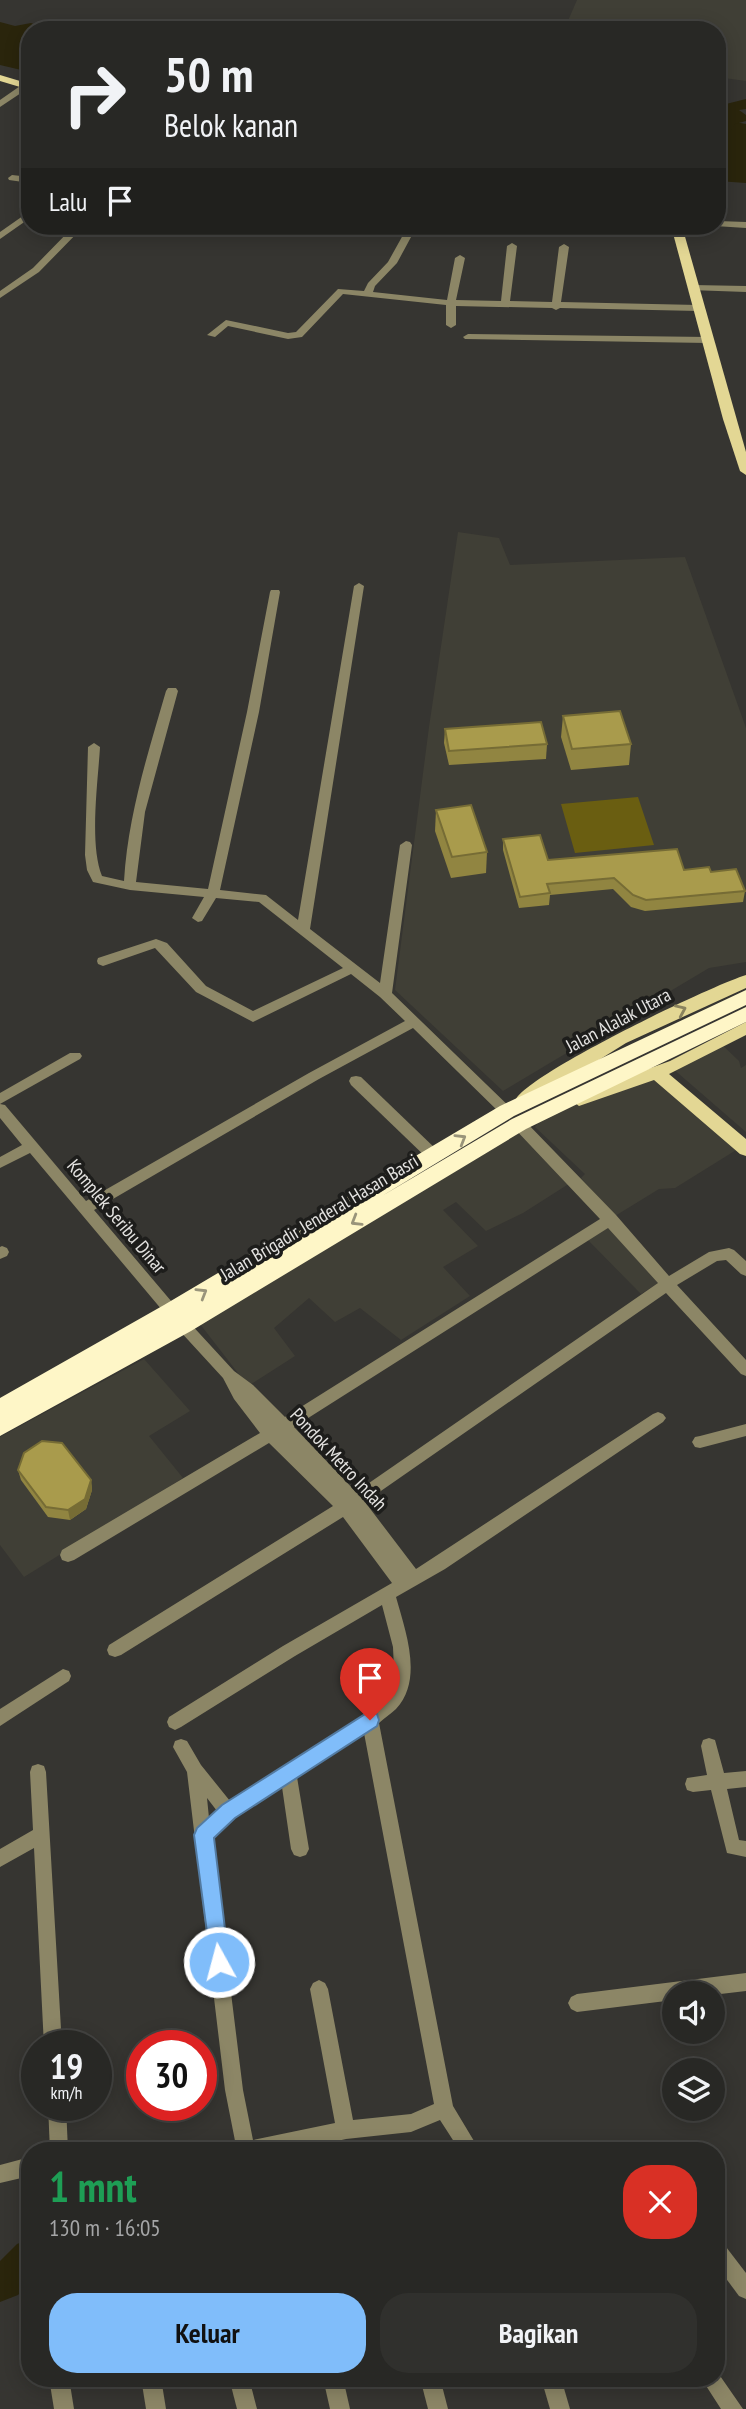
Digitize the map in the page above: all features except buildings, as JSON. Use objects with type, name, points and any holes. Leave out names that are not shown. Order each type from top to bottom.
[{"type":"highway","points":[[658,1056],[746,997]]},
{"type":"highway","points":[[658,1056],[746,1014]]},
{"type":"highway","name":"Jalan Brigadir Jenderal Hasan Basri","points":[[178,1318],[434,1156],[518,1115],[658,1056]]},
{"type":"highway","name":"Jalan Brigadir Jenderal Hasan Basri","points":[[0,1409],[106,1358],[178,1318],[518,1115]]},
{"type":"highway","name":"Jalan Brigadir Jenderal Hasan Basri","points":[[0,1426],[106,1358]]},
{"type":"main road","points":[[0,78],[21,84]]},
{"type":"main road","points":[[678,235],[746,471]]},
{"type":"main road","name":"Jalan Alalak Utara","points":[[518,1115],[555,1077],[620,1039],[746,981]]},
{"type":"main road","points":[[746,1028],[658,1056],[746,1149]]},
{"type":"street","points":[[0,104],[21,90]]},
{"type":"street","points":[[12,178],[21,179]]},
{"type":"street","points":[[0,236],[21,221]]},
{"type":"street","points":[[726,224],[746,225]]},
{"type":"street","points":[[0,295],[36,270],[70,235]]},
{"type":"street","points":[[368,294],[371,285],[392,263],[407,235]]},
{"type":"street","points":[[505,304],[512,246]]},
{"type":"street","points":[[556,307],[564,247]]},
{"type":"street","points":[[450,325],[451,303],[460,258]]},
{"type":"street","points":[[693,288],[746,289]]},
{"type":"street","points":[[212,335],[226,323],[288,336],[299,335],[336,293],[451,303],[698,308]]},
{"type":"street","points":[[468,337],[708,340]]},
{"type":"street","points":[[303,930],[359,586]]},
{"type":"street","points":[[198,918],[213,893],[256,698],[275,592]]},
{"type":"street","points":[[130,886],[131,860],[141,808],[172,691]]},
{"type":"street","points":[[94,747],[91,830],[94,874],[97,879],[130,886],[261,898],[386,994],[518,1115],[666,1285],[746,1370]]},
{"type":"street","points":[[386,994],[405,845]]},
{"type":"street","points":[[103,961],[156,943],[163,946],[201,989],[253,1017],[353,968]]},
{"type":"street","points":[[86,1208],[314,1076],[414,1022]]},
{"type":"street","points":[[0,1099],[75,1056]]},
{"type":"street","points":[[356,1081],[434,1156]]},
{"type":"street","name":"Komplek Seribu Dinar","points":[[0,1109],[178,1318]]},
{"type":"street","points":[[0,1163],[32,1146]]},
{"type":"street","points":[[68,1555],[277,1430],[611,1219]]},
{"type":"street","points":[[115,1650],[350,1504],[494,1407],[666,1285],[722,1253],[733,1256],[746,1270]]},
{"type":"street","name":"Pondok Metro Indah","points":[[178,1318],[229,1375],[237,1393],[350,1504],[401,1585]]},
{"type":"street","points":[[175,1722],[439,1564],[658,1418]]},
{"type":"street","points":[[699,1442],[746,1430]]},
{"type":"street","points":[[204,1835],[228,1812],[370,1720],[392,1702],[400,1684],[402,1670],[401,1585]]},
{"type":"street","points":[[0,1718],[63,1676]]},
{"type":"street","points":[[370,1720],[444,2109],[465,2142]]},
{"type":"street","points":[[709,1746],[733,1847],[746,1849]]},
{"type":"street","points":[[181,1747],[195,1770],[228,1812]]},
{"type":"street","points":[[195,1770],[234,2090],[244,2142]]},
{"type":"street","points":[[38,1772],[52,2030]]},
{"type":"street","points":[[288,1772],[300,1849]]},
{"type":"street","points":[[693,1784],[746,1779]]},
{"type":"street","points":[[0,1859],[41,1834]]},
{"type":"street","points":[[577,2003],[746,1982]]},
{"type":"street","points":[[319,1989],[346,2130]]},
{"type":"street","points":[[290,2142],[346,2130],[411,2123],[444,2109]]},
{"type":"street","points":[[58,2121],[59,2142]]},
{"type":"street","points":[[0,2174],[21,2168]]},
{"type":"street","points":[[725,2262],[746,2289]]},
{"type":"street","points":[[60,2387],[64,2409]]},
{"type":"street","points":[[152,2387],[156,2409]]},
{"type":"street","points":[[241,2387],[247,2409]]},
{"type":"street","points":[[335,2387],[340,2409]]},
{"type":"street","points":[[432,2387],[438,2409]]},
{"type":"street","points":[[554,2387],[560,2409]]},
{"type":"street","points":[[717,2387],[733,2409]]},
{"type":"shaded area","points":[[577,0],[746,0],[746,81],[726,78],[726,21],[568,21]]},
{"type":"shaded area","points":[[0,22],[21,25],[21,70],[0,65]]},
{"type":"shaded area","points":[[726,120],[746,124],[746,183],[726,182]]},
{"type":"shaded area","points":[[458,532],[499,538],[510,565],[685,557],[746,728],[746,962],[709,968],[503,1091],[395,990],[429,727]]},
{"type":"shaded area","points":[[638,797],[654,845],[575,853],[561,804]]},
{"type":"shaded area","points":[[718,1041],[739,1061],[741,1068],[746,1065],[746,1132],[671,1067]]},
{"type":"shaded area","points":[[651,1070],[741,1147],[675,1188],[659,1189],[615,1216],[581,1178],[585,1174],[535,1127],[541,1118]]},
{"type":"shaded area","points":[[519,1129],[578,1178],[523,1213],[486,1231],[456,1202],[443,1210],[478,1246],[443,1267],[470,1296],[401,1340],[360,1308],[335,1322],[309,1298],[274,1328],[295,1356],[248,1386],[200,1324]]},
{"type":"shaded area","points":[[605,1225],[663,1280],[641,1294],[585,1237]]},
{"type":"shaded area","points":[[144,1359],[190,1411],[149,1436],[183,1478],[24,1577],[0,1545],[0,1437]]},
{"type":"waterway","points":[[726,126],[729,121],[740,118],[729,111],[732,107],[746,104]]},
{"type":"waterway","points":[[0,2284],[21,2266]]},
{"type":"route","points":[[219,1962],[204,1835],[228,1812],[370,1720]]}]
